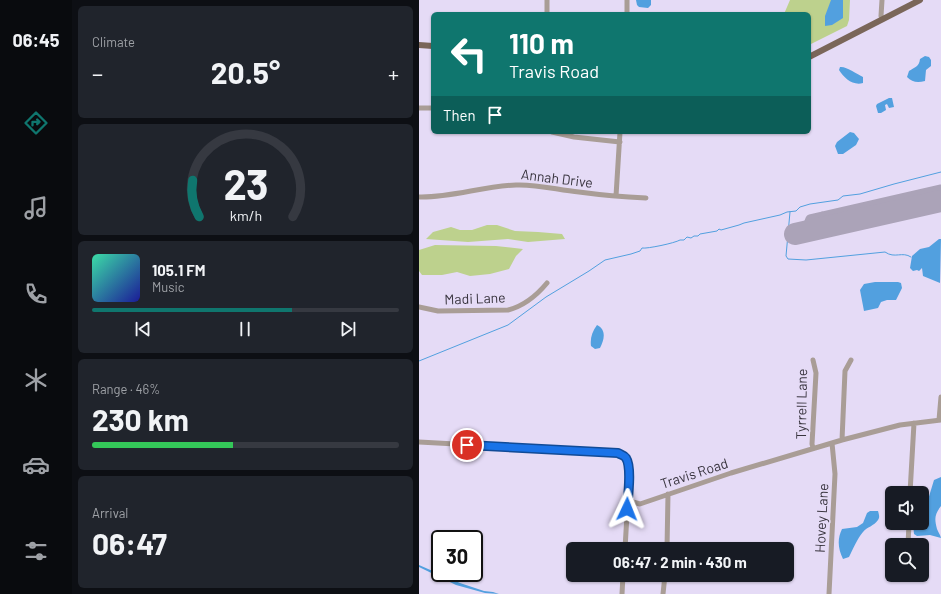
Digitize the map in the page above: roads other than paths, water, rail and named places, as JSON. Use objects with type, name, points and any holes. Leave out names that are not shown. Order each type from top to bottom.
[{"type":"main road","points":[[811,55],[920,0]]},
{"type":"main road","points":[[419,45],[431,46]]},
{"type":"street","points":[[547,0],[547,12]]},
{"type":"street","points":[[627,0],[627,12]]},
{"type":"street","points":[[882,0],[881,16],[883,19]]},
{"type":"street","points":[[419,108],[431,108]]},
{"type":"street","points":[[561,134],[574,137],[620,142]]},
{"type":"street","points":[[616,196],[620,134]]},
{"type":"street","name":"Annah Drive","points":[[419,197],[433,197],[515,185],[537,186],[581,193],[646,198]]},
{"type":"street","name":"Madi Lane","points":[[419,307],[438,311],[508,310],[516,308],[529,300],[547,283]]},
{"type":"street","name":"Tyrrell Lane","points":[[813,360],[816,373],[813,448]]},
{"type":"street","points":[[842,440],[845,371],[851,360]]},
{"type":"street","points":[[940,420],[941,397]]},
{"type":"street","name":"Travis Road","points":[[628,496],[631,501],[640,504],[731,473],[813,448],[914,423],[940,420]]},
{"type":"street","points":[[910,486],[914,423]]},
{"type":"street","points":[[419,442],[618,453],[625,456],[628,463],[625,542]]},
{"type":"street","name":"Hovey Lane","points":[[829,594],[835,474],[832,443]]},
{"type":"street","points":[[667,542],[668,494]]},
{"type":"street","points":[[622,594],[623,582]]},
{"type":"street","points":[[663,594],[664,582]]},
{"type":"water","points":[[636,0],[651,0],[651,5],[648,8],[639,7]]},
{"type":"water","points":[[831,0],[843,0],[843,18],[832,25],[825,26],[825,16]]},
{"type":"water","points":[[925,56],[929,57],[931,60],[931,66],[926,70],[925,81],[917,82],[911,80],[907,77],[909,71],[919,64],[920,59]]},
{"type":"water","points":[[840,67],[848,69],[863,77],[863,83],[859,84],[849,81],[839,70]]},
{"type":"water","points":[[892,98],[894,107],[889,108],[887,104],[885,105],[886,110],[878,113],[876,106],[877,104]]},
{"type":"water","points":[[850,132],[854,133],[859,139],[856,145],[843,154],[838,154],[835,146],[837,142]]},
{"type":"water","points":[[941,239],[940,283],[923,276],[922,268],[919,271],[913,271],[910,268],[912,256],[920,249],[929,247]]},
{"type":"water","points":[[875,282],[898,282],[901,283],[902,288],[896,300],[881,302],[878,308],[864,311],[860,290],[864,284]]},
{"type":"water","points":[[597,325],[600,327],[604,335],[600,348],[595,349],[591,346],[591,340]]},
{"type":"water","points":[[941,477],[941,506],[937,511],[935,519],[941,538],[930,535],[917,536],[914,534],[914,530],[929,530],[929,496],[934,480]]},
{"type":"water","points":[[870,511],[878,511],[879,519],[861,535],[849,557],[843,559],[839,544],[839,536],[842,529],[857,527],[863,523],[867,513]]},
{"type":"water","points":[[419,565],[431,570],[431,573],[419,567]]},
{"type":"water","points":[[450,582],[458,582],[484,591],[499,594],[485,593]]},
{"type":"waterway","points":[[419,361],[508,325],[546,297],[605,260],[631,254],[640,251],[642,248],[673,243],[684,240],[687,237],[691,238],[700,234],[717,231],[719,229],[721,230],[787,212],[796,211],[800,207],[810,204],[838,200],[843,196],[860,194],[941,172]]},
{"type":"waterway","points":[[790,212],[786,256],[788,259],[806,260],[885,252],[892,255],[908,255],[911,257]]}]
